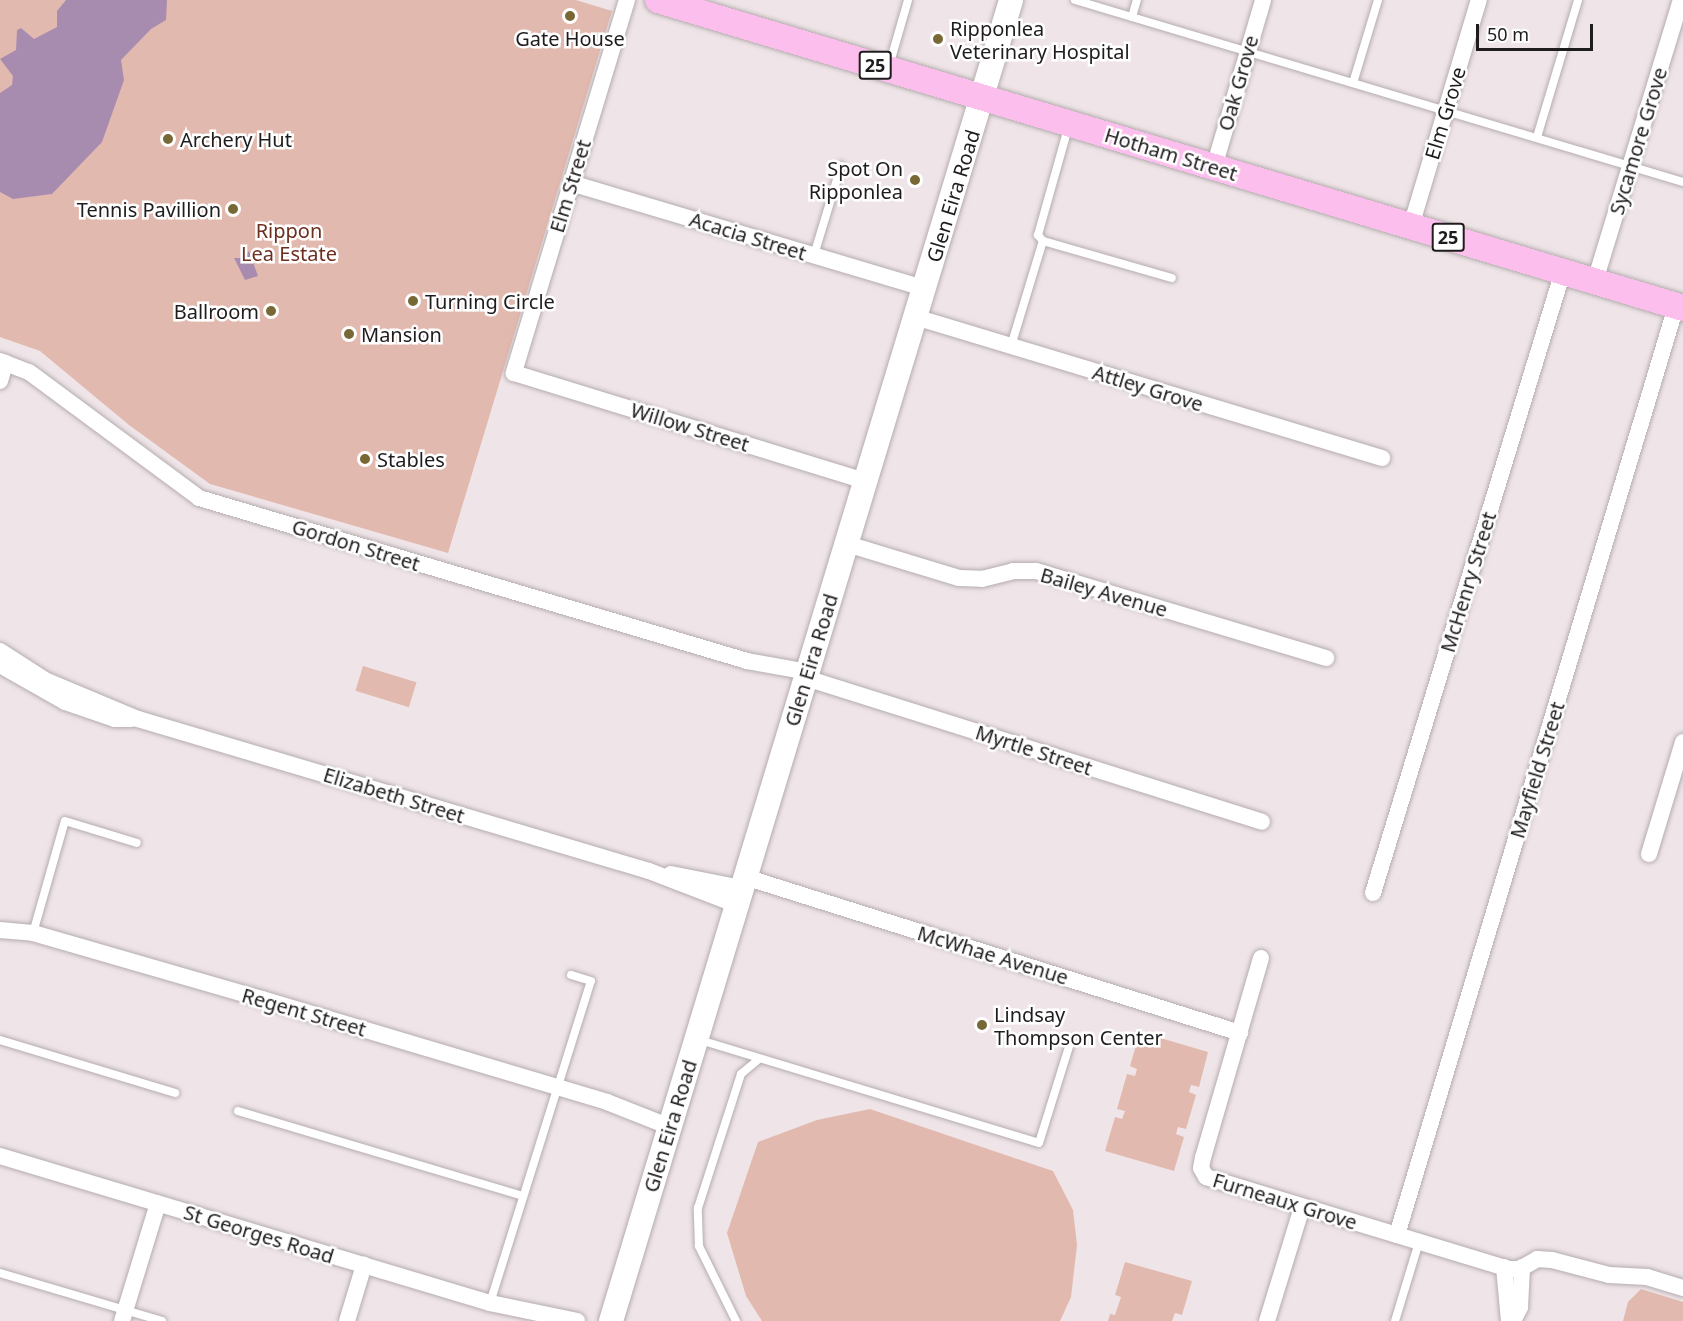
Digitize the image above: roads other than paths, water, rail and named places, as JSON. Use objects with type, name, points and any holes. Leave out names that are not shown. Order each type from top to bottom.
[{"type":"main road","name":"Glen Eira Road","points":[[611,1321],[1011,0]]},
{"type":"main road","name":"Hotham Street","points":[[666,1],[888,70],[1680,307]]},
{"type":"street","name":"Elm Street","points":[[514,373],[627,0]]},
{"type":"street","name":"Oak Grove","points":[[1214,167],[1263,0]]},
{"type":"street","name":"Elm Grove","points":[[1411,226],[1479,0]]},
{"type":"street","name":"Sycamore Grove","points":[[1596,281],[1681,0]]},
{"type":"street","name":"Acacia Street","points":[[571,183],[924,288]]},
{"type":"street","name":"McHenry Street","points":[[1373,893],[1563,271]]},
{"type":"street","name":"Mayfield Street","points":[[1397,1235],[1680,307]]},
{"type":"street","name":"Attley Grove","points":[[915,317],[1382,458]]},
{"type":"street","points":[[0,381],[3,362]]},
{"type":"street","name":"Gordon Street","points":[[3,362],[29,372],[200,498],[806,678]]},
{"type":"street","name":"Willow Street","points":[[514,373],[866,481]]},
{"type":"street","name":"Bailey Avenue","points":[[847,544],[959,579],[982,579],[1012,570],[1036,571],[1326,658]]},
{"type":"street","name":"Elizabeth Street","points":[[0,651],[45,680],[138,719],[649,871],[741,890]]},
{"type":"street","name":"Elizabeth Street","points":[[0,665],[64,702],[115,719],[138,719]]},
{"type":"street","name":"Myrtle Street","points":[[806,678],[1262,822]]},
{"type":"street","points":[[1649,854],[1683,742]]},
{"type":"street","name":"McWhae Avenue","points":[[741,890],[1240,1033]]},
{"type":"street","name":"Regent Street","points":[[0,930],[33,933],[671,1121]]},
{"type":"street","name":"Furneaux Grove","points":[[1261,958],[1203,1157],[1203,1174],[1302,1207],[1513,1268]]},
{"type":"street","name":"St Georges Road","points":[[0,1156],[490,1303],[519,1311],[577,1321]]},
{"type":"street","points":[[124,1316],[158,1203]]},
{"type":"street","points":[[1267,1321],[1302,1207]]},
{"type":"street","points":[[1513,1268],[1532,1261],[1552,1260],[1609,1275],[1647,1277],[1683,1288]]},
{"type":"street","points":[[347,1321],[364,1265]]},
{"type":"street","points":[[1509,1321],[1513,1268]]},
{"type":"street","points":[[1513,1268],[1520,1307],[1513,1321]]},
{"type":"street","name":"St Georges Road","points":[[519,1311],[541,1321]]},
{"type":"lane","points":[[888,70],[908,0]]},
{"type":"lane","points":[[1076,0],[1683,182]]},
{"type":"lane","points":[[1132,17],[1137,0]]},
{"type":"lane","points":[[1353,82],[1378,0]]},
{"type":"lane","points":[[1537,137],[1578,0]]},
{"type":"lane","points":[[1070,123],[1038,236],[1042,241],[1172,278]]},
{"type":"lane","points":[[814,255],[841,166]]},
{"type":"lane","points":[[1011,347],[1042,241]]},
{"type":"lane","points":[[33,933],[65,821],[137,843]]},
{"type":"lane","points":[[490,1303],[591,981],[571,975]]},
{"type":"lane","points":[[696,1039],[1039,1143],[1071,1040]]},
{"type":"lane","points":[[0,1040],[175,1093]]},
{"type":"lane","points":[[736,1321],[699,1246],[698,1208],[741,1074],[759,1059]]},
{"type":"lane","points":[[238,1111],[523,1196]]},
{"type":"lane","points":[[1395,1321],[1419,1242]]},
{"type":"lane","points":[[0,1273],[124,1316],[162,1321]]},
{"type":"place","name":"Gate House","points":[[570,16]]},
{"type":"place","name":"Ripponlea Veterinary Hospital","points":[[938,39]]},
{"type":"place","name":"Archery Hut","points":[[168,139]]},
{"type":"place","name":"Spot On Ripponlea","points":[[915,180]]},
{"type":"place","name":"Tennis Pavillion","points":[[233,209]]},
{"type":"place","name":"Turning Circle","points":[[413,301]]},
{"type":"place","name":"Ballroom","points":[[271,311]]},
{"type":"place","name":"Mansion","points":[[349,334]]},
{"type":"place","name":"Stables","points":[[365,459]]},
{"type":"place","name":"Lindsay Thompson Center","points":[[982,1025]]},
{"type":"park label","name":"Rippon Lea Estate","points":[[289,242]]}]
